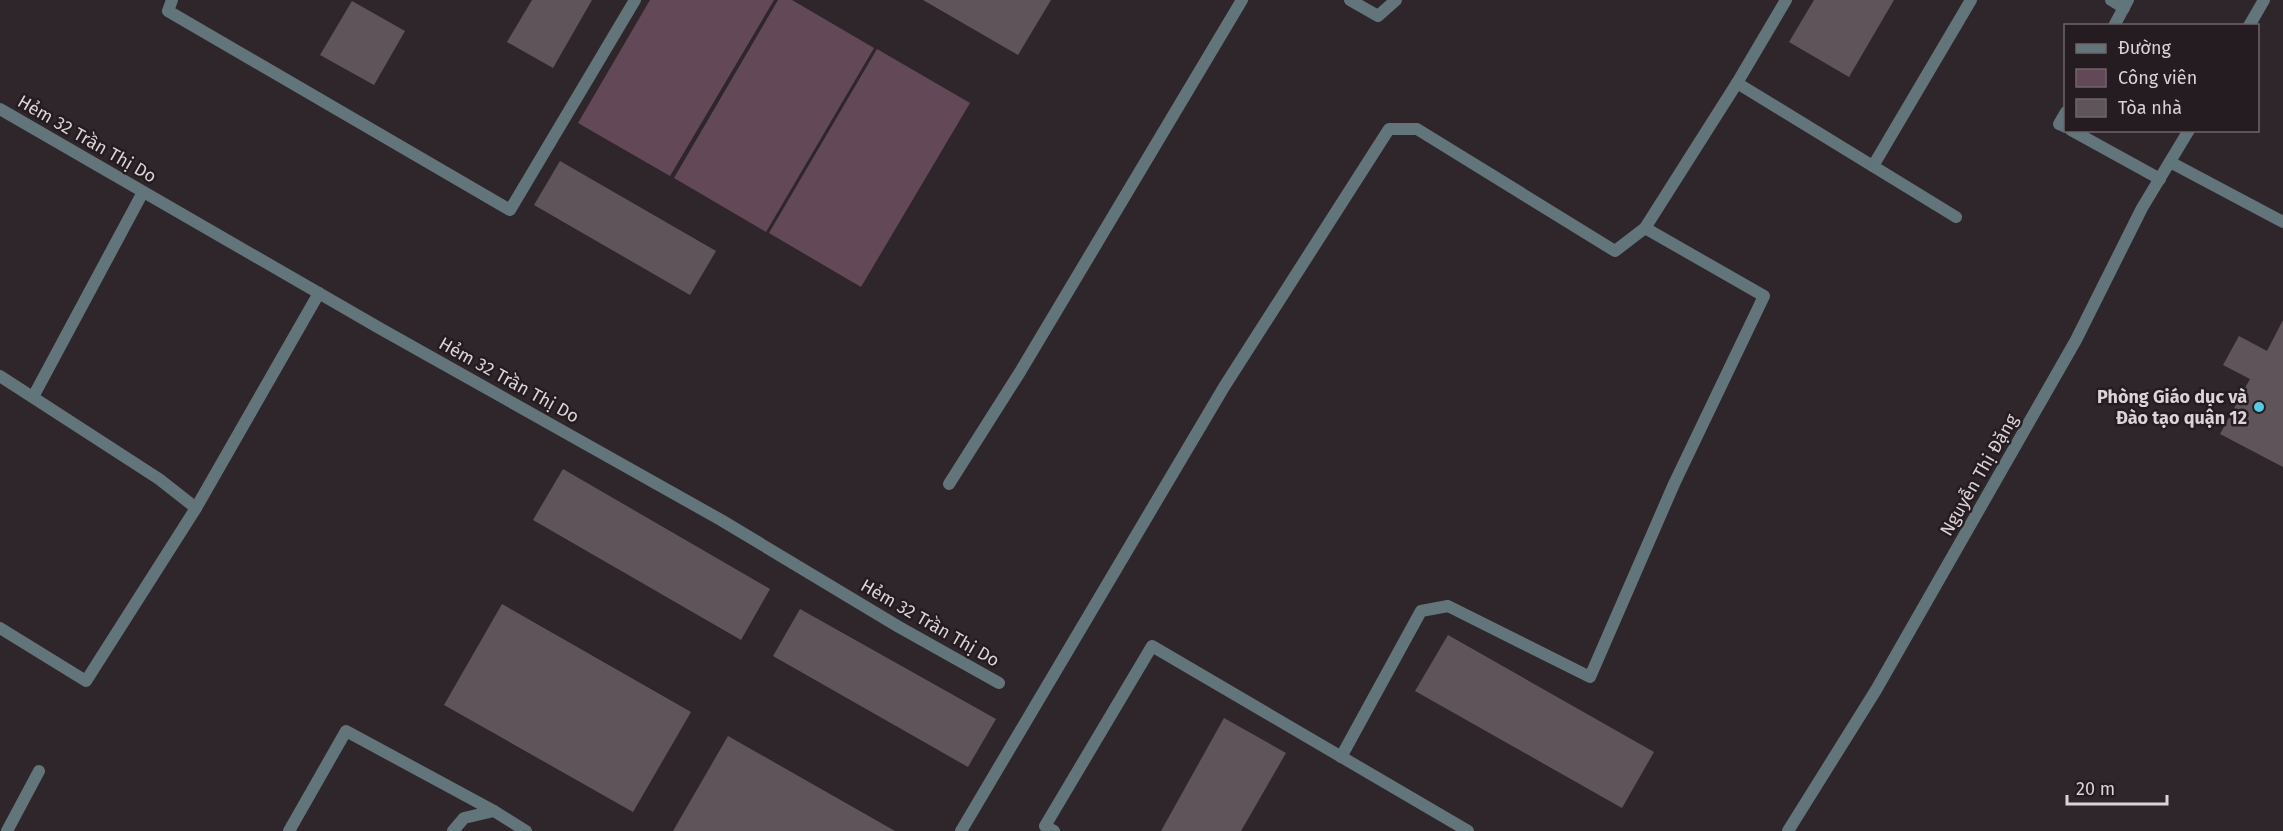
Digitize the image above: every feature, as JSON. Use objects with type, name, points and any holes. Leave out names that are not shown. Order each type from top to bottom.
[{"type":"street","points":[[172,0],[168,11],[510,210],[635,0]]},
{"type":"street","points":[[949,484],[1020,372],[1242,0]]},
{"type":"street","points":[[1350,0],[1378,16],[1396,0]]},
{"type":"street","points":[[961,831],[1224,387],[1389,129],[1418,129],[1615,251],[1645,228],[1737,83],[1786,0]]},
{"type":"street","points":[[1873,166],[1971,0]]},
{"type":"street","points":[[2111,0],[2126,4],[2115,24]]},
{"type":"street","points":[[2251,24],[2264,0]]},
{"type":"street","points":[[1737,83],[1956,217]]},
{"type":"street","name":"Hẻm 32 Trần Thị Do","points":[[0,109],[319,293],[721,520],[899,627],[999,683]]},
{"type":"street","points":[[2064,115],[2059,124],[2064,127]]},
{"type":"street","points":[[2075,132],[2160,179]]},
{"type":"street","name":"Nguyễn Thị Đặng","points":[[1788,831],[1876,690],[1953,557],[2076,340],[2142,208],[2188,132]]},
{"type":"street","points":[[2170,162],[2283,222]]},
{"type":"street","points":[[33,397],[143,192]]},
{"type":"street","points":[[1341,757],[1421,611],[1448,606],[1590,677],[1674,484],[1764,296],[1645,228]]},
{"type":"street","points":[[0,628],[87,681],[196,508],[319,293]]},
{"type":"street","points":[[0,376],[159,479],[196,508]]},
{"type":"street","points":[[1054,831],[1045,826],[1152,646],[1468,831]]},
{"type":"street","points":[[289,831],[346,730],[526,831]]},
{"type":"street","points":[[7,831],[39,771]]},
{"type":"street","points":[[453,831],[464,818],[494,811]]},
{"type":"green space","points":[[650,0],[774,0],[670,176],[578,123]]},
{"type":"green space","points":[[778,0],[792,0],[874,48],[766,232],[674,178]]},
{"type":"green space","points":[[877,49],[970,103],[861,287],[769,233]]},
{"type":"building","points":[[532,0],[592,0],[553,68],[507,42]]},
{"type":"building","points":[[923,0],[1051,0],[1018,55]]},
{"type":"building","points":[[1814,0],[1894,0],[1849,77],[1789,42]]},
{"type":"building","points":[[352,1],[405,31],[374,85],[320,55]]},
{"type":"building","points":[[560,161],[716,251],[690,295],[534,205]]},
{"type":"building","name":"Phòng Giáo dục và Đào tạo quận 12","points":[[2283,320],[2283,467],[2220,434],[2250,379],[2223,365],[2239,336],[2267,351]]},
{"type":"building","points":[[563,469],[770,589],[741,640],[533,520]]},
{"type":"building","points":[[502,604],[691,712],[633,812],[444,705]]},
{"type":"building","points":[[800,609],[996,719],[968,767],[773,656]]},
{"type":"building","points":[[1448,635],[1654,752],[1622,808],[1415,691]]},
{"type":"building","points":[[1224,718],[1286,753],[1241,831],[1161,831]]},
{"type":"building","points":[[728,736],[895,831],[673,831]]},
{"type":"place","name":"Phòng Giáo dục và Đào tạo quận 12","points":[[2259,407]]}]
